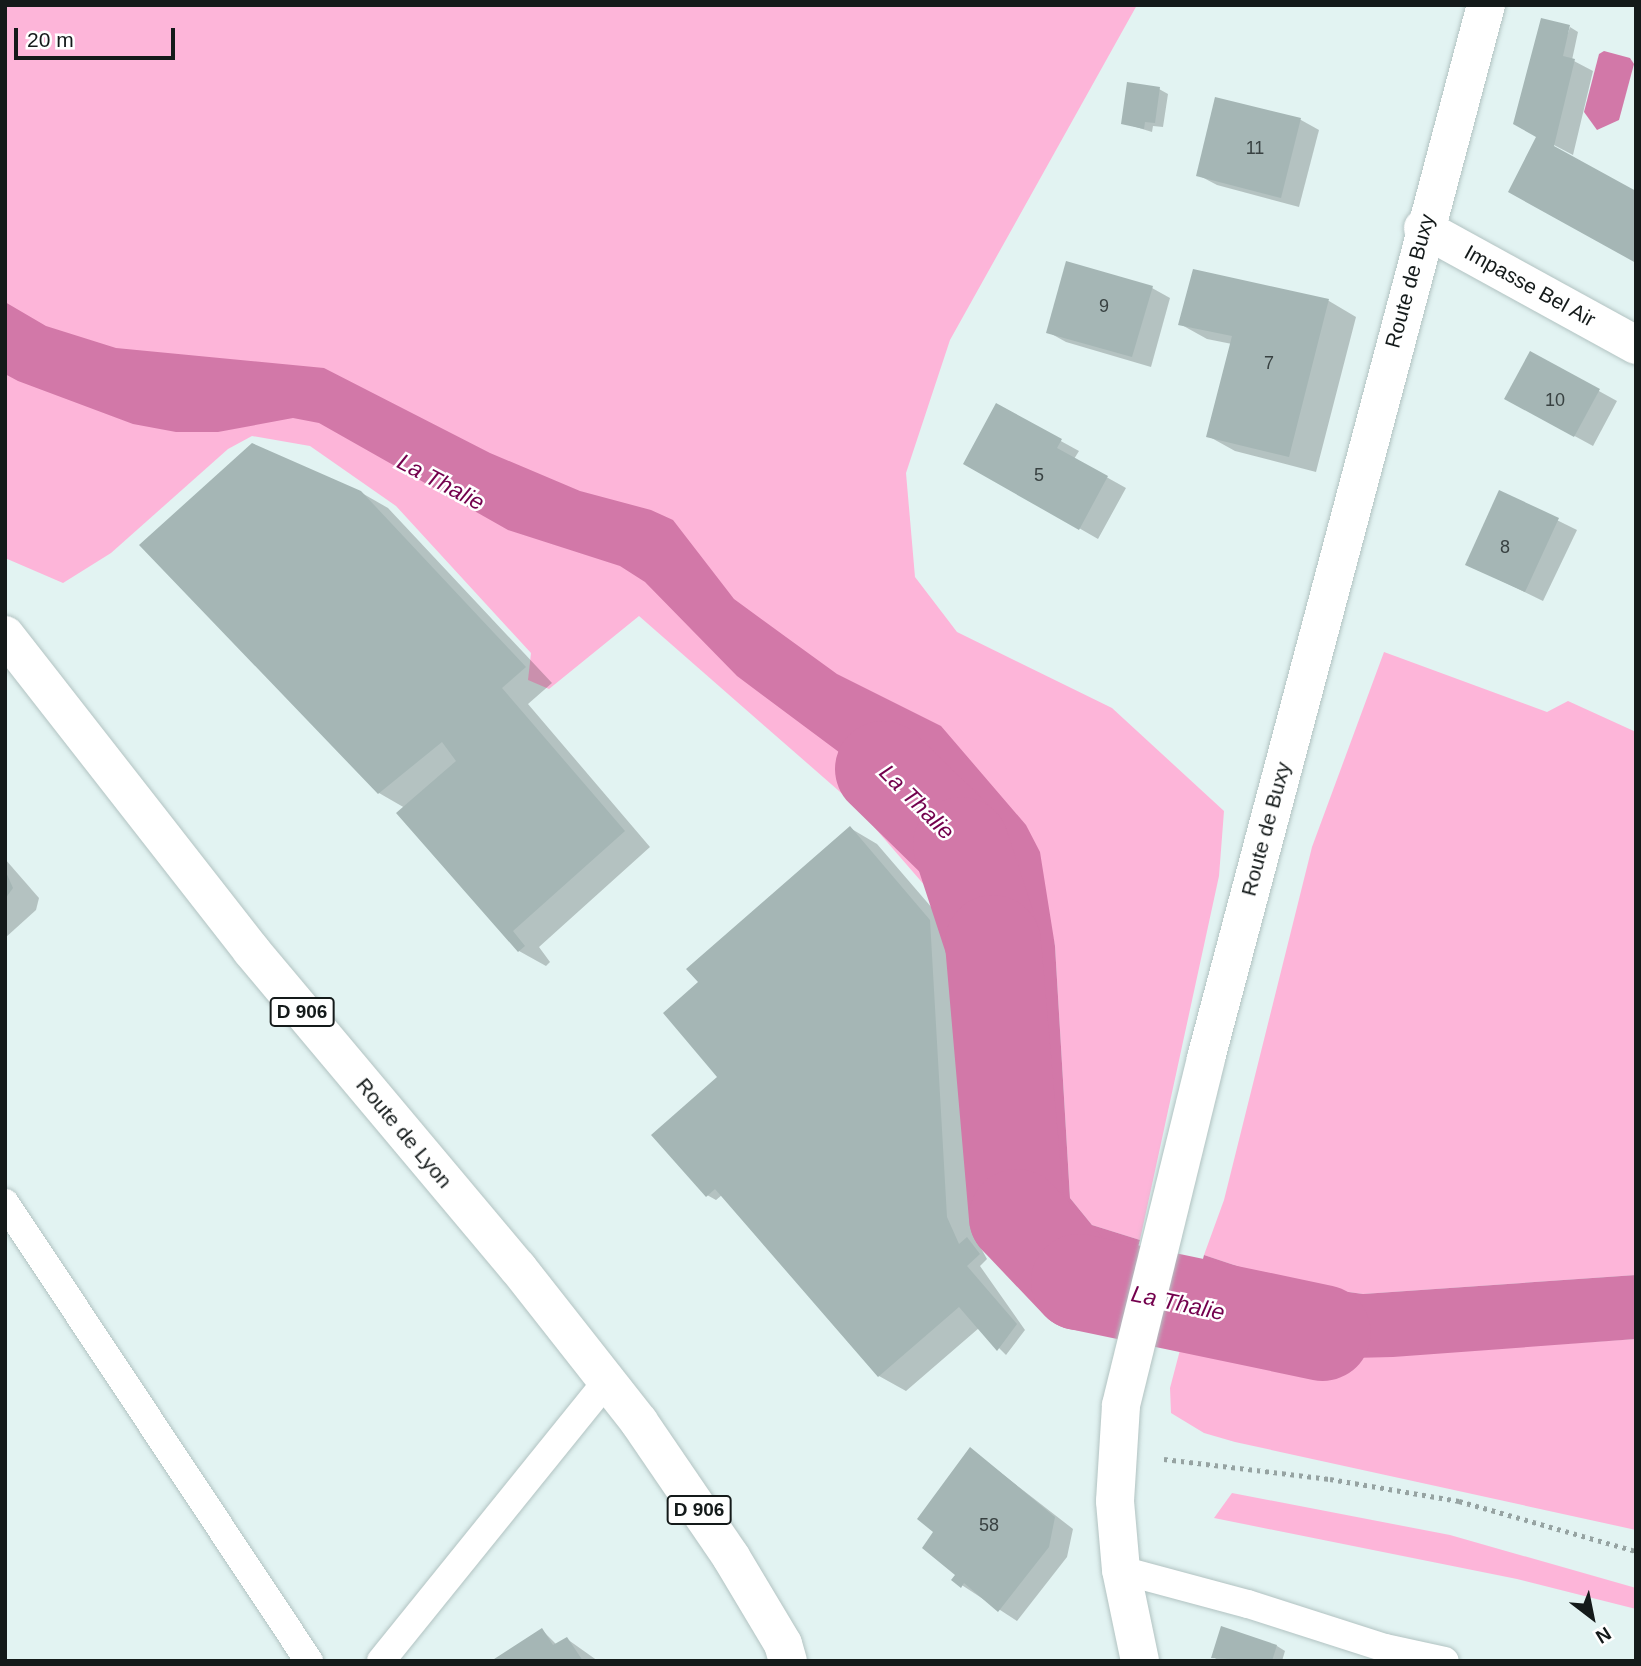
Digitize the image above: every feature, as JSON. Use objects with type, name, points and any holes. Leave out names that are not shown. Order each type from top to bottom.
[{"type":"main road","name":"Route de Buxy","points":[[1140,1661],[1121,1570],[1114,1455],[1121,1405],[1206,1058],[1423,228],[1486,5]]},
{"type":"main road","name":"Impasse Bel Air","points":[[1423,228],[1636,345]]},
{"type":"main road","name":"Route de Lyon","points":[[5,635],[251,950],[518,1268],[607,1381],[731,1557],[791,1655]]},
{"type":"lane","points":[[5,1203],[309,1661]]},
{"type":"lane","points":[[381,1661],[607,1381]]},
{"type":"lane","points":[[1121,1570],[1385,1648],[1445,1661]]},
{"type":"path","points":[[1114,1455],[1204,1461],[1459,1501],[1636,1551]]},
{"type":"shaded area","points":[[5,5],[1137,5],[950,340],[906,473],[915,577],[957,632],[1112,708],[1224,811],[1219,876],[1140,1240],[1092,1225],[1070,1198],[1055,946],[1026,826],[952,917],[855,805],[639,616],[549,689],[528,680],[531,653],[396,506],[310,446],[252,436],[228,449],[111,553],[63,583],[5,558]]},
{"type":"shaded area","points":[[1384,652],[1547,712],[1568,701],[1636,732],[1636,1275],[1363,1294],[1291,1284],[1204,1255],[1224,1200],[1312,847]]},
{"type":"shaded area","points":[[1636,1339],[1636,1530],[1235,1442],[1204,1433],[1171,1413],[1170,1388],[1180,1350],[1259,1363]]},
{"type":"shaded area","points":[[1232,1493],[1450,1535],[1636,1588],[1636,1609],[1517,1579],[1214,1518]]},
{"type":"water","points":[[1604,51],[1630,58],[1634,64],[1619,120],[1597,130],[1584,112],[1599,54]]},
{"type":"water","points":[[5,302],[46,326],[116,348],[324,368],[490,453],[580,491],[651,510],[673,520],[734,599],[837,674],[941,726],[1026,825],[1040,852],[1055,946],[1070,1198],[1092,1225],[1140,1240],[1120,1314],[1051,1291],[1032,1268],[1014,1194],[995,998],[996,946],[987,907],[973,875],[934,823],[737,676],[645,582],[620,566],[508,530],[319,423],[293,418],[218,432],[176,432],[133,424],[18,381],[5,374]]},
{"type":"water","points":[[1204,1255],[1291,1284],[1363,1294],[1636,1275],[1636,1339],[1393,1357],[1232,1361],[1180,1350]]},
{"type":"building","points":[[1541,18],[1570,25],[1563,56],[1575,59],[1554,146],[1636,191],[1636,263],[1508,192],[1536,137],[1513,124]]},
{"type":"building","points":[[1127,82],[1160,87],[1155,123],[1145,122],[1144,129],[1121,124]]},
{"type":"building","points":[[1215,97],[1301,118],[1281,198],[1196,176]]},
{"type":"building","points":[[1066,261],[1153,286],[1132,357],[1046,333]]},
{"type":"building","points":[[1193,269],[1329,299],[1289,457],[1206,437],[1232,336],[1178,325]]},
{"type":"building","points":[[1530,351],[1600,389],[1574,437],[1504,399]]},
{"type":"building","points":[[996,403],[1062,439],[1057,448],[1108,476],[1079,530],[963,464]]},
{"type":"building","points":[[252,443],[361,491],[526,667],[502,688],[625,831],[513,931],[525,946],[518,952],[396,813],[456,761],[442,742],[378,794],[139,545]]},
{"type":"building","points":[[1499,490],[1559,518],[1525,592],[1465,565]]},
{"type":"building","points":[[850,826],[930,920],[947,1217],[959,1244],[967,1237],[980,1254],[967,1266],[1017,1324],[997,1351],[959,1307],[878,1377],[715,1189],[706,1197],[651,1135],[717,1077],[663,1013],[698,982],[686,969]]},
{"type":"building","points":[[5,870],[13,888],[5,899]]},
{"type":"building","points":[[970,1447],[1055,1517],[1049,1547],[998,1612],[964,1583],[961,1588],[951,1580],[955,1575],[922,1548],[933,1532],[917,1519]]},
{"type":"building","points":[[1221,1626],[1277,1645],[1272,1661],[1211,1658]]},
{"type":"building","points":[[542,1628],[553,1645],[567,1637],[583,1661],[491,1661]]},
{"type":"waterway","name":"La Thalie","points":[[883,769],[961,845],[993,943],[1017,1217],[1079,1282],[1323,1333]]}]
